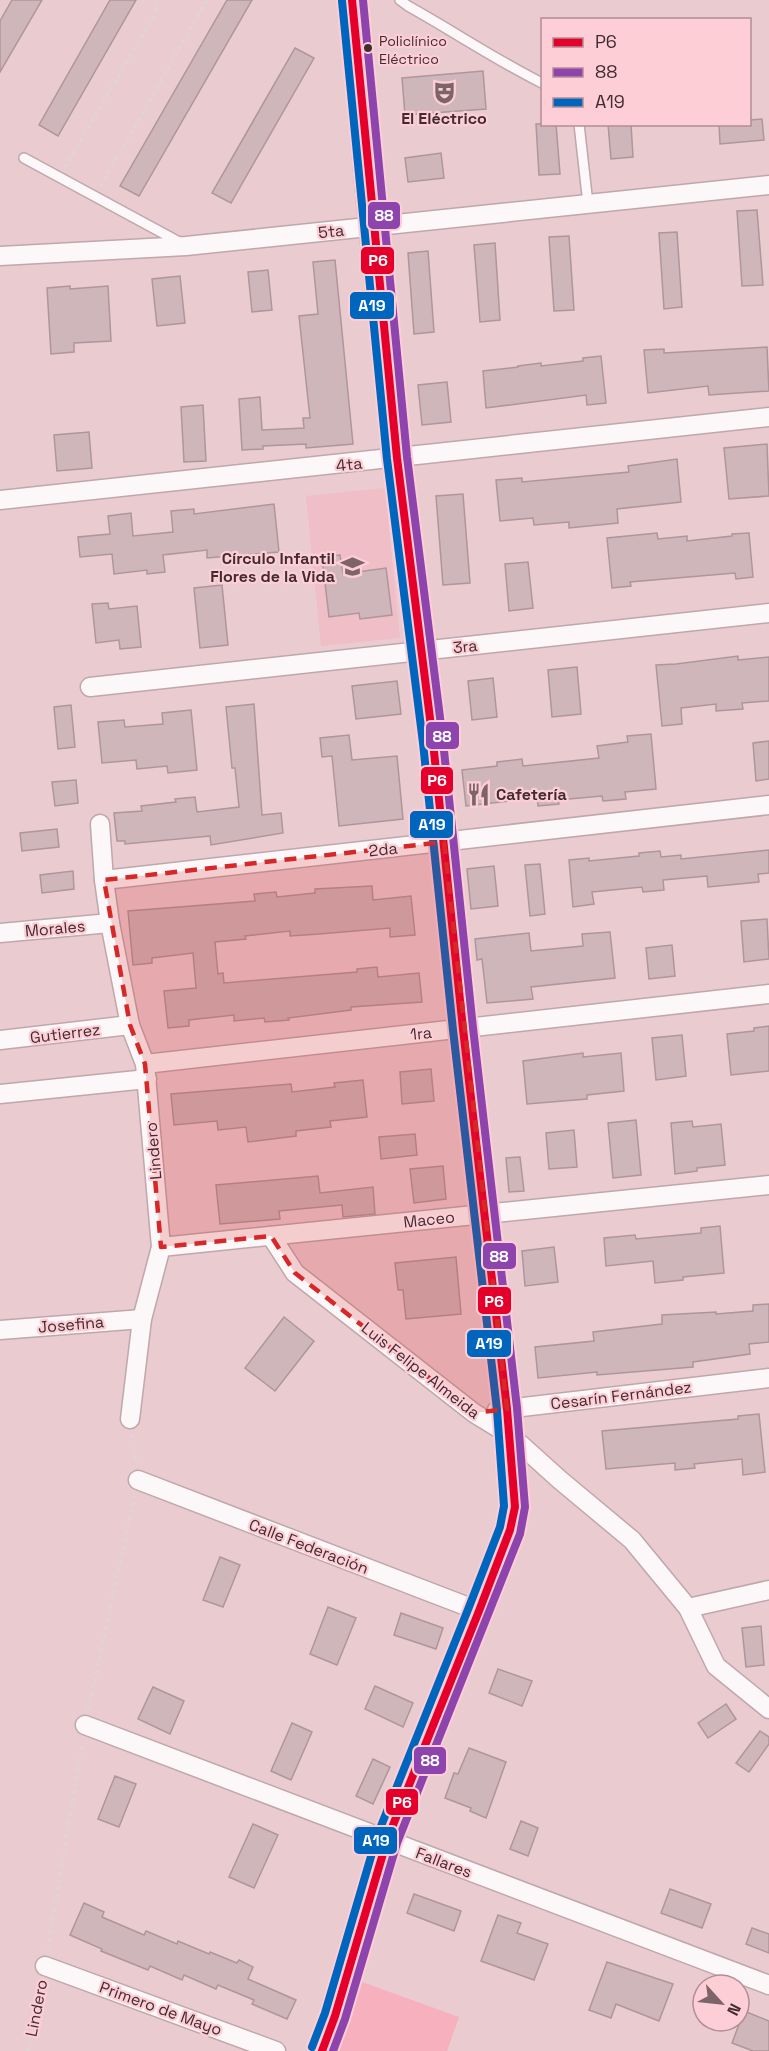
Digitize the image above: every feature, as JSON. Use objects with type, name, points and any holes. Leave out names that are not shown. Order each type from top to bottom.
[{"type":"street","points":[[321,2051],[335,2016],[387,1840],[479,1611],[510,1530],[515,1507],[509,1422],[463,1029],[423,651],[397,459],[352,0]]},
{"type":"street","name":"5ta","points":[[0,256],[186,246],[769,185]]},
{"type":"street","name":"4ta","points":[[0,500],[397,459],[769,417]]},
{"type":"street","name":"3ra","points":[[90,687],[769,613]]},
{"type":"street","name":"2da","points":[[104,880],[769,805]]},
{"type":"street","name":"Lindero","points":[[100,824],[110,922],[130,1025],[146,1072],[161,1247],[142,1319],[130,1419]]},
{"type":"street","name":"Morales","points":[[0,933],[110,922]]},
{"type":"street","name":"1ra","points":[[0,1094],[463,1029],[769,994]]},
{"type":"street","name":"Gutierrez","points":[[0,1040],[130,1025]]},
{"type":"street","name":"Maceo","points":[[161,1247],[769,1185]]},
{"type":"street","name":"Luis Felipe Almeida","points":[[271,1236],[295,1273],[474,1413],[509,1422],[560,1480],[632,1540],[688,1608],[717,1666],[769,1709]]},
{"type":"street","name":"Josefina","points":[[0,1330],[142,1319]]},
{"type":"street","name":"Cesarín Fernández","points":[[474,1413],[509,1422],[769,1378]]},
{"type":"street","name":"Calle Federación","points":[[138,1480],[479,1611]]},
{"type":"street","points":[[688,1608],[769,1590]]},
{"type":"street","name":"Fallares","points":[[85,1725],[769,1985]]},
{"type":"street","name":"Primero de Mayo","points":[[45,1966],[276,2051]]},
{"type":"lane","points":[[400,0],[541,82]]},
{"type":"lane","points":[[579,126],[588,204]]},
{"type":"lane","points":[[24,158],[186,246]]},
{"type":"path","points":[[59,176],[156,12],[156,0]]},
{"type":"path","points":[[95,196],[207,0]]},
{"type":"path","points":[[130,1419],[138,1480]]},
{"type":"path","name":"Lindero","points":[[28,2051],[45,1966]]},
{"type":"highlighted area","points":[[444,842],[507,1409],[474,1413],[295,1273],[271,1236],[161,1247],[145,1064],[130,1025],[104,880]]},
{"type":"shaded area","name":"Círculo Infantil Flores de la Vida","points":[[385,488],[400,638],[321,646],[306,496]]},
{"type":"shaded area","points":[[362,1982],[459,2017],[447,2051],[336,2051]]},
{"type":"building","points":[[12,0],[42,0],[0,72],[0,21]]},
{"type":"building","points":[[110,0],[136,0],[58,136],[39,125]]},
{"type":"building","points":[[227,0],[252,0],[139,196],[120,186]]},
{"type":"building","points":[[295,48],[314,58],[231,203],[212,193]]},
{"type":"building","name":"El Eléctrico","points":[[483,71],[486,109],[405,115],[402,78]]},
{"type":"building","points":[[762,119],[764,140],[720,144],[719,126],[751,126],[751,120]]},
{"type":"building","points":[[536,124],[556,126],[560,174],[539,175]]},
{"type":"building","points":[[608,126],[631,126],[633,157],[611,159]]},
{"type":"building","points":[[441,153],[444,178],[408,182],[405,158]]},
{"type":"building","points":[[757,210],[763,285],[742,286],[737,211]]},
{"type":"building","points":[[677,232],[682,307],[664,309],[659,233]]},
{"type":"building","points":[[569,236],[574,310],[554,311],[549,237]]},
{"type":"building","points":[[495,243],[500,320],[480,322],[474,245]]},
{"type":"building","points":[[428,251],[434,332],[414,334],[408,253]]},
{"type":"building","points":[[335,260],[353,444],[306,448],[306,444],[263,446],[263,449],[242,450],[239,399],[260,397],[262,430],[304,428],[303,418],[310,418],[299,316],[318,314],[313,262]]},
{"type":"building","points":[[268,270],[272,310],[252,312],[248,272]]},
{"type":"building","points":[[180,276],[185,323],[157,326],[152,279]]},
{"type":"building","points":[[70,286],[70,289],[108,286],[111,341],[74,343],[74,352],[51,354],[47,288]]},
{"type":"building","points":[[767,347],[769,391],[709,395],[708,386],[648,393],[644,350],[664,349],[664,353]]},
{"type":"building","points":[[601,356],[606,403],[587,405],[586,395],[486,408],[483,371],[541,363],[541,366],[583,361],[583,358]]},
{"type":"building","points":[[447,382],[451,422],[422,425],[418,385]]},
{"type":"building","points":[[203,405],[206,461],[184,462],[181,407]]},
{"type":"building","points":[[89,432],[92,468],[57,471],[54,435]]},
{"type":"building","points":[[767,444],[769,496],[729,499],[724,448]]},
{"type":"building","points":[[677,459],[681,502],[617,509],[618,523],[569,528],[569,522],[534,525],[533,518],[500,521],[496,480],[522,478],[522,482],[629,472],[628,466]]},
{"type":"building","points":[[463,494],[470,583],[443,585],[436,496]]},
{"type":"building","points":[[274,504],[279,552],[207,558],[207,550],[163,555],[165,572],[147,574],[147,570],[114,574],[112,554],[80,557],[78,537],[110,534],[108,516],[131,513],[133,536],[173,532],[171,511],[194,509],[194,514]]},
{"type":"building","points":[[657,533],[658,539],[687,536],[687,541],[749,533],[753,577],[736,579],[735,573],[630,582],[631,586],[612,588],[607,538]]},
{"type":"building","points":[[340,555],[343,574],[386,568],[392,615],[360,619],[359,613],[329,617],[322,557]]},
{"type":"building","points":[[528,562],[533,608],[509,611],[505,564]]},
{"type":"building","points":[[222,585],[228,645],[200,648],[194,588]]},
{"type":"building","points":[[108,603],[109,609],[137,606],[141,647],[120,649],[119,640],[96,643],[92,604]]},
{"type":"building","points":[[738,656],[738,660],[769,657],[769,701],[742,703],[743,709],[716,711],[716,704],[681,708],[682,724],[662,726],[656,665]]},
{"type":"building","points":[[577,667],[581,714],[552,717],[548,670]]},
{"type":"building","points":[[493,678],[497,717],[472,720],[468,681]]},
{"type":"building","points":[[397,681],[401,714],[356,719],[352,686]]},
{"type":"building","points":[[254,704],[262,815],[281,813],[283,833],[211,845],[210,836],[125,844],[125,841],[117,841],[114,813],[142,811],[141,806],[176,802],[175,799],[195,797],[197,812],[239,807],[235,768],[232,768],[226,707]]},
{"type":"building","points":[[71,705],[75,747],[58,749],[54,707]]},
{"type":"building","points":[[191,710],[197,770],[168,773],[167,766],[137,769],[136,760],[102,763],[98,722],[124,720],[125,727],[163,724],[162,713]]},
{"type":"building","points":[[651,734],[656,789],[625,792],[626,799],[603,801],[602,796],[558,800],[559,804],[538,806],[537,798],[466,806],[462,770],[497,766],[497,762],[522,759],[523,766],[599,758],[597,746],[628,742],[627,736]]},
{"type":"building","points":[[349,735],[352,760],[397,756],[403,819],[339,826],[332,756],[322,757],[320,738]]},
{"type":"building","points":[[769,741],[769,779],[756,781],[753,743]]},
{"type":"building","points":[[76,780],[78,803],[55,806],[52,782]]},
{"type":"building","points":[[57,829],[59,847],[22,851],[20,833]]},
{"type":"building","points":[[769,850],[769,873],[758,874],[759,882],[708,887],[707,876],[663,880],[664,890],[643,892],[642,887],[592,892],[594,904],[573,907],[569,860],[589,858],[589,861],[639,856],[639,853],[660,851],[661,857],[681,855],[681,859]]},
{"type":"building","points":[[540,864],[545,914],[530,916],[525,865]]},
{"type":"building","points":[[494,866],[498,906],[471,909],[467,869]]},
{"type":"building","points":[[73,871],[74,889],[42,893],[40,875]]},
{"type":"building","points":[[372,886],[373,900],[411,896],[415,935],[390,937],[390,928],[290,936],[290,931],[245,936],[246,939],[215,942],[218,974],[223,973],[224,983],[357,972],[357,969],[377,967],[378,977],[419,973],[422,1002],[351,1007],[351,1010],[265,1022],[264,1018],[234,1021],[234,1015],[189,1020],[189,1026],[168,1028],[164,991],[196,988],[193,953],[152,958],[152,963],[133,965],[128,911],[255,901],[254,894],[276,892],[277,897],[315,893],[315,889]]},
{"type":"building","points":[[767,919],[769,959],[744,962],[741,921]]},
{"type":"building","points":[[610,932],[615,978],[531,987],[533,999],[487,1003],[482,959],[477,960],[475,939],[529,933],[531,951],[583,946],[582,934]]},
{"type":"building","points":[[672,945],[675,976],[649,979],[646,948]]},
{"type":"building","points":[[769,1026],[769,1071],[731,1075],[727,1034],[754,1031],[754,1028]]},
{"type":"building","points":[[682,1035],[686,1076],[656,1080],[652,1038]]},
{"type":"building","points":[[583,1053],[583,1057],[621,1053],[624,1091],[587,1095],[587,1099],[527,1104],[523,1061]]},
{"type":"building","points":[[431,1069],[434,1101],[402,1104],[400,1072]]},
{"type":"building","points":[[363,1080],[367,1117],[330,1121],[331,1127],[296,1131],[296,1136],[248,1142],[246,1127],[218,1130],[217,1121],[174,1125],[171,1094],[291,1084],[292,1092],[335,1087],[334,1083]]},
{"type":"building","points":[[636,1120],[641,1175],[613,1178],[608,1123]]},
{"type":"building","points":[[692,1121],[693,1127],[721,1124],[725,1165],[697,1168],[697,1171],[675,1174],[671,1123]]},
{"type":"building","points":[[574,1130],[577,1167],[549,1169],[546,1133]]},
{"type":"building","points":[[415,1134],[417,1155],[381,1159],[379,1137]]},
{"type":"building","points":[[520,1157],[524,1191],[509,1192],[506,1158]]},
{"type":"building","points":[[443,1166],[446,1199],[414,1203],[410,1169]]},
{"type":"building","points":[[318,1176],[320,1193],[373,1187],[375,1214],[343,1217],[342,1205],[279,1211],[280,1219],[220,1224],[216,1185]]},
{"type":"building","points":[[720,1226],[724,1273],[683,1277],[683,1280],[655,1283],[653,1261],[606,1266],[604,1238],[635,1235],[636,1239],[701,1233],[701,1228]]},
{"type":"building","points":[[554,1247],[558,1282],[525,1286],[522,1251]]},
{"type":"building","points":[[456,1257],[461,1314],[406,1319],[403,1290],[398,1290],[395,1263]]},
{"type":"building","points":[[769,1304],[769,1342],[749,1344],[750,1354],[693,1362],[693,1367],[597,1375],[597,1372],[538,1378],[535,1347],[594,1341],[593,1332],[662,1324],[662,1315],[753,1311],[753,1305]]},
{"type":"building","points":[[284,1317],[314,1341],[275,1391],[245,1368]]},
{"type":"building","points":[[759,1414],[765,1472],[743,1475],[742,1459],[694,1464],[695,1468],[675,1470],[675,1463],[606,1469],[602,1431],[738,1419],[738,1416]]},
{"type":"building","points":[[220,1557],[240,1565],[223,1607],[203,1600]]},
{"type":"building","points":[[328,1607],[356,1618],[337,1665],[310,1654]]},
{"type":"building","points":[[401,1613],[443,1628],[436,1649],[394,1635]]},
{"type":"building","points":[[761,1626],[764,1665],[746,1667],[742,1628]]},
{"type":"building","points":[[498,1669],[532,1681],[522,1706],[489,1693]]},
{"type":"building","points":[[375,1686],[413,1703],[403,1727],[365,1709]]},
{"type":"building","points":[[153,1687],[184,1701],[170,1734],[138,1719]]},
{"type":"building","points":[[726,1704],[736,1719],[708,1738],[698,1723]]},
{"type":"building","points":[[292,1723],[312,1732],[291,1780],[271,1771]]},
{"type":"building","points":[[760,1731],[769,1737],[769,1744],[749,1772],[736,1763]]},
{"type":"building","points":[[469,1748],[506,1762],[486,1818],[470,1811],[471,1808],[445,1798],[454,1773],[458,1774]]},
{"type":"building","points":[[373,1759],[390,1767],[373,1804],[356,1796]]},
{"type":"building","points":[[115,1776],[136,1784],[119,1827],[98,1819]]},
{"type":"building","points":[[521,1821],[538,1828],[528,1856],[510,1849]]},
{"type":"building","points":[[253,1824],[278,1835],[254,1888],[229,1877]]},
{"type":"building","points":[[670,1889],[711,1904],[702,1928],[661,1913]]},
{"type":"building","points":[[414,1894],[461,1911],[454,1931],[407,1913]]},
{"type":"building","points":[[84,1903],[104,1912],[102,1917],[144,1935],[146,1931],[177,1944],[178,1941],[209,1954],[210,1952],[237,1963],[239,1960],[253,1967],[248,1979],[296,2000],[287,2019],[252,2004],[254,2000],[218,1985],[216,1989],[184,1975],[182,1980],[150,1966],[148,1970],[101,1951],[102,1949],[70,1935]]},
{"type":"building","points":[[498,1915],[521,1923],[517,1933],[548,1944],[534,1980],[481,1961]]},
{"type":"building","points":[[752,1928],[769,1934],[769,1953],[746,1944]]},
{"type":"building","points":[[607,1962],[673,1984],[659,2021],[616,2004],[611,2018],[589,2010]]},
{"type":"building","points":[[751,2014],[769,2021],[769,2051],[753,2051],[732,2043],[736,2033],[751,2033]]},
{"type":"transit line","name":"P6","points":[[322,2051],[335,2016],[387,1840],[479,1611],[510,1530],[515,1507],[507,1409],[463,1029],[433,742],[397,458],[352,0]]},
{"type":"transit line","name":"88","points":[[333,2051],[345,2019],[397,1843],[520,1534],[525,1507],[517,1408],[473,1028],[443,741],[407,457],[363,0]]},
{"type":"transit line","name":"A19","points":[[312,2047],[325,2013],[377,1836],[500,1527],[504,1506],[497,1410],[453,1030],[423,743],[387,459],[342,1]]},
{"type":"place","name":"Policlínico Eléctrico","points":[[368,48]]},
{"type":"place","name":"El Eléctrico","points":[[444,93]]},
{"type":"place","name":"Círculo Infantil Flores de la Vida","points":[[353,567]]},
{"type":"place","name":"Cafetería","points":[[478,794]]}]
